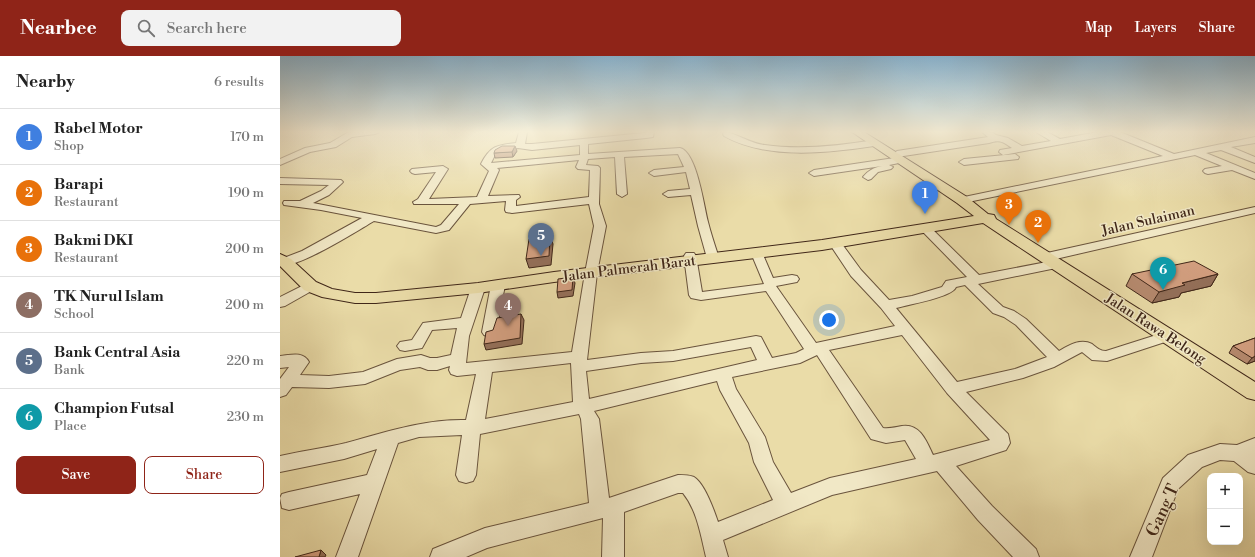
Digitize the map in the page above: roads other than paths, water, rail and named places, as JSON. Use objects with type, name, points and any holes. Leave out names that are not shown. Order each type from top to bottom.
[{"type":"main road","points":[[894,155],[968,199],[986,217]]},
{"type":"main road","points":[[896,155],[986,217]]},
{"type":"main road","name":"Jalan Palmerah Barat","points":[[287,262],[326,283],[348,290],[365,292],[398,291],[691,258],[757,253],[926,229],[986,217]]},
{"type":"main road","name":"Jalan Palmerah Barat","points":[[712,256],[986,217]]},
{"type":"main road","name":"Jalan Rawa Belong","points":[[986,217],[1255,392]]},
{"type":"main road","name":"Jalan Palmerah Barat","points":[[287,262],[310,286],[328,293],[359,298],[394,297],[498,286],[592,270]]},
{"type":"street","points":[[280,162],[296,155]]},
{"type":"street","points":[[481,200],[494,170],[486,164],[490,155]]},
{"type":"street","points":[[583,155],[583,162]]},
{"type":"street","points":[[490,166],[518,163],[583,162],[602,155]]},
{"type":"street","points":[[618,155],[622,194]]},
{"type":"street","points":[[682,155],[689,170],[696,191],[702,222],[712,256]]},
{"type":"street","points":[[814,174],[917,155]]},
{"type":"street","points":[[964,162],[1019,155]]},
{"type":"street","points":[[1169,155],[1173,157]]},
{"type":"street","points":[[968,199],[1180,155]]},
{"type":"street","points":[[1204,155],[1255,176]]},
{"type":"street","points":[[1243,155],[1255,160]]},
{"type":"street","points":[[868,177],[875,170],[901,159]]},
{"type":"street","points":[[583,162],[595,168],[594,200],[600,226],[578,362],[580,396],[583,407],[590,420],[607,508],[613,557]]},
{"type":"street","points":[[514,173],[518,163]]},
{"type":"street","points":[[1208,171],[1232,167]]},
{"type":"street","points":[[415,170],[443,169],[432,184],[433,186],[419,202],[513,198],[510,210],[514,210],[594,200]]},
{"type":"street","points":[[654,173],[689,170]]},
{"type":"street","points":[[280,181],[338,182],[325,192],[300,205]]},
{"type":"street","points":[[668,194],[696,191]]},
{"type":"street","points":[[288,203],[321,206],[436,230],[445,228],[467,201]]},
{"type":"street","name":"Jalan Sulaiman","points":[[1052,260],[1255,210]]},
{"type":"street","points":[[287,262],[373,217]]},
{"type":"street","points":[[926,229],[998,310],[1009,314],[1020,322],[1057,358]]},
{"type":"street","points":[[712,534],[830,487],[934,463],[999,445],[1001,443],[1001,439],[953,389],[886,305],[856,273],[835,243]]},
{"type":"street","points":[[757,253],[768,281],[774,282],[792,279]]},
{"type":"street","points":[[691,258],[696,295],[701,296],[768,287],[773,289],[816,348],[845,384],[865,418],[877,434],[886,436],[908,432],[912,435],[934,463],[1028,557]]},
{"type":"street","points":[[886,305],[934,294],[949,289],[950,284],[973,281],[1052,260]]},
{"type":"street","points":[[280,303],[310,286]]},
{"type":"street","points":[[489,332],[498,286]]},
{"type":"street","points":[[478,288],[462,336],[457,370],[673,356],[756,341],[767,364]]},
{"type":"street","points":[[405,346],[417,344],[428,326],[467,322]]},
{"type":"street","points":[[280,464],[390,439],[419,430],[453,427],[474,428],[583,407],[767,364],[800,358],[809,354],[816,348],[906,329]]},
{"type":"street","points":[[953,389],[1017,374],[1048,364],[1079,347],[1085,347],[1098,356],[1107,356],[1169,336]]},
{"type":"street","points":[[284,386],[365,378],[397,365],[421,362],[437,364],[459,358]]},
{"type":"street","points":[[280,362],[301,360],[284,386]]},
{"type":"street","points":[[466,475],[471,434],[474,428],[485,367]]},
{"type":"street","points":[[723,374],[728,390],[758,442],[764,462],[778,491],[787,504]]},
{"type":"street","points":[[347,557],[390,439]]},
{"type":"street","points":[[1246,450],[1255,466]]},
{"type":"street","name":"Gang T","points":[[1144,555],[1170,484],[1195,461],[1220,452],[1246,450]]},
{"type":"street","points":[[289,501],[375,482]]},
{"type":"street","points":[[453,554],[485,538],[607,508],[678,484],[688,484],[693,490],[712,534],[718,557]]},
{"type":"place","name":"Rabel Motor","points":[[925,214]]},
{"type":"place","name":"Bakmi DKI","points":[[1009,225]]},
{"type":"place","name":"Barapi","points":[[1038,243]]},
{"type":"place","name":"Bank Central Asia","points":[[541,256]]},
{"type":"place","name":"Champion Futsal","points":[[1163,290]]},
{"type":"place","name":"TK Nurul Islam","points":[[508,326]]}]
